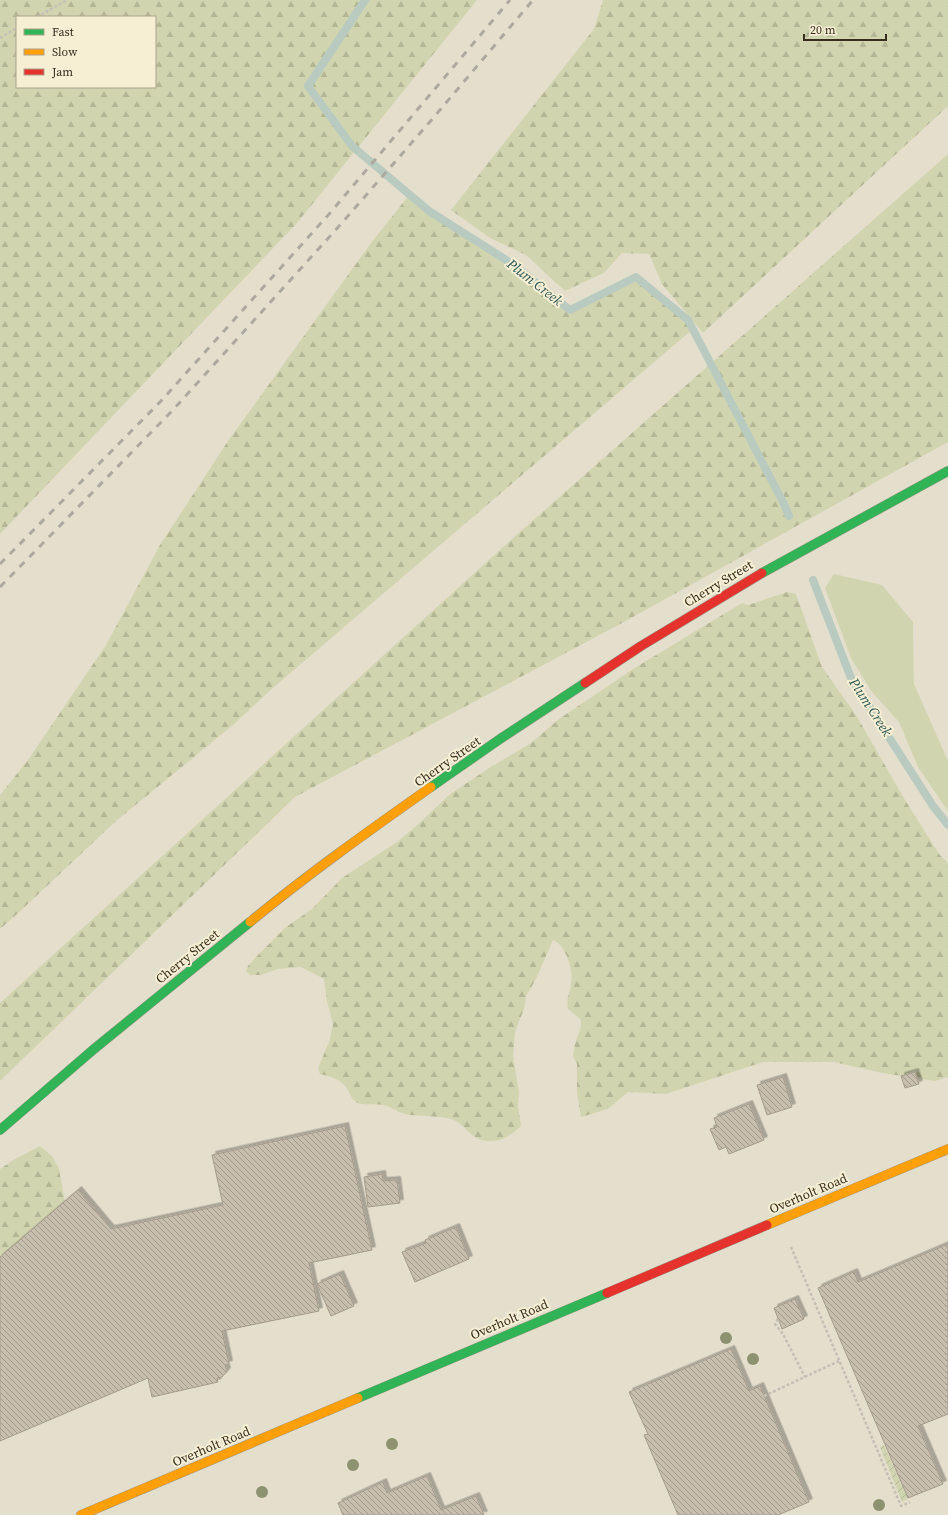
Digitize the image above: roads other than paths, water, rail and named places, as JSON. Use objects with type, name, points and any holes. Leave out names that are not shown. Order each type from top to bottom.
[{"type":"street","name":"Cherry Street","points":[[0,1130],[94,1049],[273,903],[383,822],[494,744],[641,646],[768,569],[948,471]]},
{"type":"street","name":"Overholt Road","points":[[81,1515],[948,1149]]},
{"type":"waterway","name":"Plum Creek","points":[[365,0],[308,86],[352,146],[429,211],[514,265],[570,310],[636,277],[688,320],[789,516]]},
{"type":"waterway","name":"Plum Creek","points":[[813,580],[851,678],[933,806],[948,825]]},
{"type":"railway","points":[[0,564],[161,401],[330,213],[510,0]]},
{"type":"railway","points":[[0,587],[172,411],[341,224],[533,0]]}]
